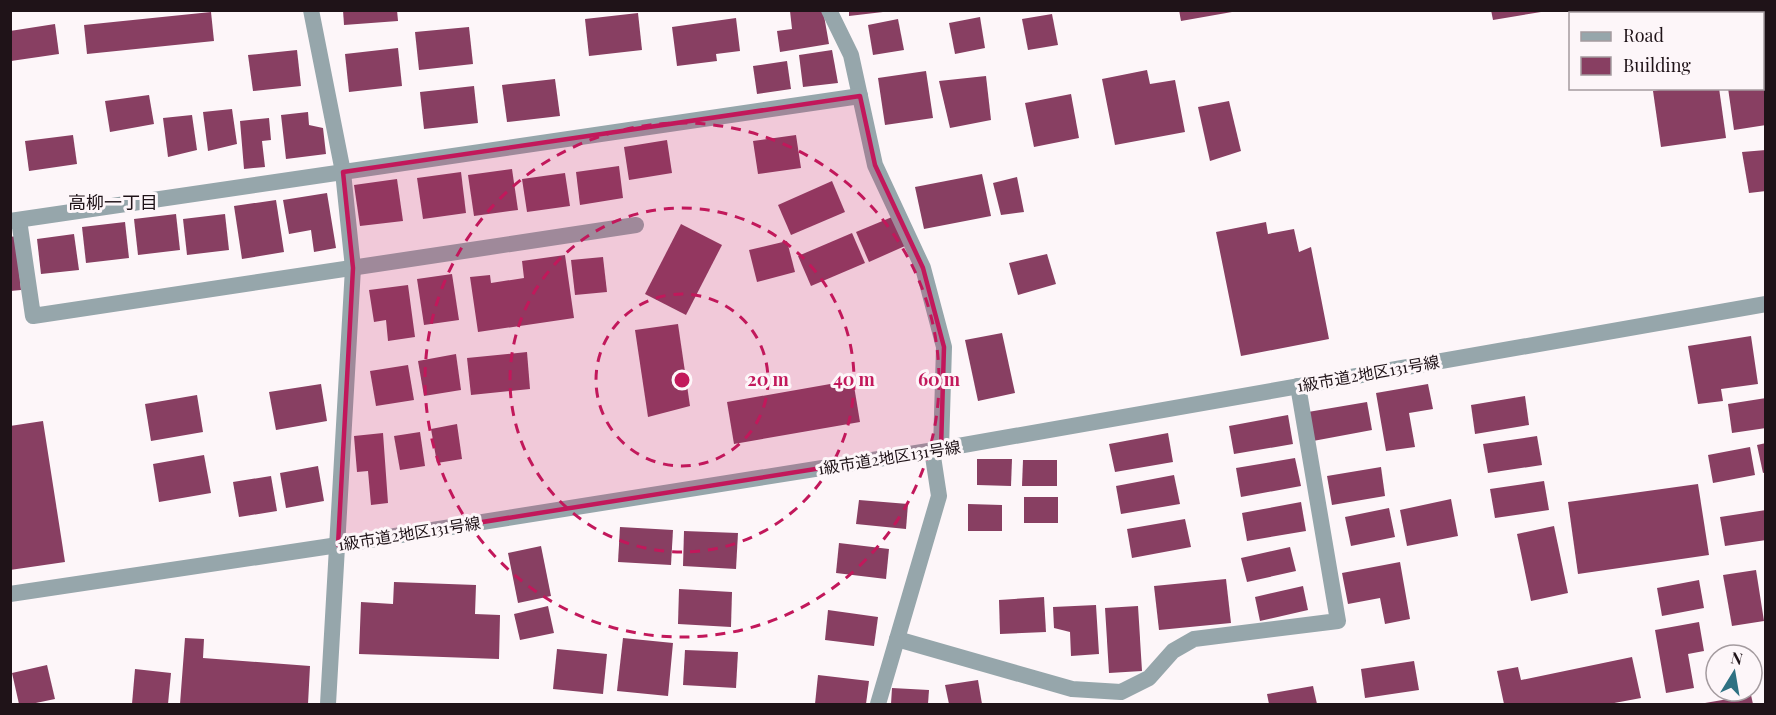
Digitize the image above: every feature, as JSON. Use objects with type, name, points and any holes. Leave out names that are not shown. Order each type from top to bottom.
[{"type":"street","points":[[311,10],[343,172],[353,268],[328,705]]},
{"type":"street","points":[[829,10],[851,55],[875,165],[923,268],[944,347],[937,449],[939,496],[878,705]]},
{"type":"street","points":[[636,225],[33,316],[15,221],[860,96]]},
{"type":"street","name":"1級市道2地区131号線","points":[[10,594],[338,545],[937,449],[1766,304]]},
{"type":"street","points":[[897,639],[1072,689],[1121,692],[1149,678],[1173,651],[1194,639],[1338,621],[1298,386]]},
{"type":"highlighted area","points":[[860,96],[875,165],[923,268],[944,347],[941,449],[338,545],[353,268],[343,172]]},
{"type":"building","points":[[343,10],[397,10],[398,21],[344,25]]},
{"type":"building","points":[[823,10],[829,44],[780,52],[777,31],[792,29],[790,11]]},
{"type":"building","points":[[849,10],[883,10],[883,12],[849,16]]},
{"type":"building","points":[[1179,10],[1232,10],[1232,12],[1181,21]]},
{"type":"building","points":[[1491,10],[1541,10],[1541,12],[1493,20]]},
{"type":"building","points":[[211,12],[214,41],[87,54],[84,25]]},
{"type":"building","points":[[638,13],[642,50],[589,56],[585,19]]},
{"type":"building","points":[[1052,14],[1058,45],[1028,50],[1022,19]]},
{"type":"building","points":[[980,17],[985,48],[955,54],[949,23]]},
{"type":"building","points":[[736,18],[740,51],[716,54],[717,61],[677,66],[672,27]]},
{"type":"building","points":[[898,19],[904,50],[873,55],[868,25]]},
{"type":"building","points":[[55,24],[59,54],[11,61],[10,31]]},
{"type":"building","points":[[469,27],[473,64],[419,70],[415,32]]},
{"type":"building","points":[[398,48],[402,86],[349,92],[345,54]]},
{"type":"building","points":[[297,50],[301,86],[253,91],[248,55]]},
{"type":"building","points":[[832,50],[838,83],[803,87],[799,55]]},
{"type":"building","points":[[787,61],[791,89],[757,94],[753,66]]},
{"type":"building","points":[[1764,68],[1766,68],[1766,125],[1734,130],[1728,90],[1764,90]]},
{"type":"building","points":[[1147,70],[1150,84],[1175,80],[1185,132],[1115,145],[1102,79]]},
{"type":"building","points":[[926,71],[933,118],[885,125],[878,78]]},
{"type":"building","points":[[986,76],[991,120],[950,128],[939,81]]},
{"type":"building","points":[[555,79],[560,116],[507,122],[502,85]]},
{"type":"building","points":[[474,86],[478,123],[424,129],[420,92]]},
{"type":"building","points":[[1719,90],[1726,138],[1661,147],[1653,91]]},
{"type":"building","points":[[1071,94],[1079,138],[1034,147],[1025,103]]},
{"type":"building","points":[[149,95],[154,124],[110,132],[105,101]]},
{"type":"building","points":[[1229,101],[1241,151],[1210,161],[1198,107]]},
{"type":"building","points":[[232,109],[237,144],[208,151],[203,112]]},
{"type":"building","points":[[308,112],[309,125],[323,128],[326,154],[286,159],[281,115]]},
{"type":"building","points":[[192,115],[197,150],[168,157],[163,118]]},
{"type":"building","points":[[269,118],[271,140],[262,141],[265,167],[244,169],[240,121]]},
{"type":"building","points":[[73,135],[77,164],[29,171],[25,141]]},
{"type":"building","points":[[796,135],[801,168],[758,174],[753,141]]},
{"type":"building","points":[[667,140],[672,173],[629,180],[624,147]]},
{"type":"building","points":[[1766,150],[1766,191],[1749,193],[1742,152]]},
{"type":"building","points":[[619,166],[623,198],[580,205],[576,172]]},
{"type":"building","points":[[512,169],[518,210],[474,216],[468,175]]},
{"type":"building","points":[[461,172],[466,213],[423,219],[417,178]]},
{"type":"building","points":[[565,173],[570,206],[527,212],[522,179]]},
{"type":"building","points":[[982,174],[991,216],[924,229],[915,187]]},
{"type":"building","points":[[1017,177],[1024,212],[1001,215],[993,183]]},
{"type":"building","points":[[397,179],[403,221],[360,226],[354,185]]},
{"type":"building","points":[[832,181],[845,212],[791,235],[778,205]]},
{"type":"building","points":[[327,193],[336,248],[314,252],[311,230],[289,234],[283,200]]},
{"type":"building","points":[[276,200],[284,252],[242,259],[234,206]]},
{"type":"building","points":[[176,214],[180,250],[138,255],[134,219]]},
{"type":"building","points":[[225,214],[229,250],[187,255],[183,219]]},
{"type":"building","points":[[892,217],[905,246],[869,262],[856,232]]},
{"type":"building","points":[[125,222],[129,258],[86,263],[82,227]]},
{"type":"building","points":[[1266,222],[1268,234],[1294,229],[1299,252],[1311,247],[1329,339],[1241,356],[1216,232]]},
{"type":"building","points":[[681,224],[722,245],[686,315],[645,294]]},
{"type":"building","points":[[852,233],[865,263],[811,286],[798,256]]},
{"type":"building","points":[[74,234],[79,270],[41,274],[37,239]]},
{"type":"building","points":[[16,236],[21,290],[10,291],[10,237]]},
{"type":"building","points":[[787,241],[795,272],[757,282],[749,250]]},
{"type":"building","points":[[1047,254],[1056,284],[1018,295],[1009,263]]},
{"type":"building","points":[[565,255],[574,318],[478,332],[470,277],[490,275],[491,283],[524,278],[522,261]]},
{"type":"building","points":[[603,257],[607,292],[575,295],[571,260]]},
{"type":"building","points":[[452,274],[459,320],[424,325],[417,279]]},
{"type":"building","points":[[408,285],[415,337],[388,341],[386,320],[374,322],[369,290]]},
{"type":"building","points":[[678,324],[690,406],[648,417],[635,330]]},
{"type":"building","points":[[1002,333],[1015,393],[978,401],[965,340]]},
{"type":"building","points":[[1751,336],[1758,384],[1721,389],[1723,401],[1698,404],[1688,346]]},
{"type":"building","points":[[527,352],[530,389],[471,395],[467,358]]},
{"type":"building","points":[[456,354],[461,390],[424,396],[418,361]]},
{"type":"building","points":[[408,365],[414,400],[376,406],[370,371]]},
{"type":"building","points":[[853,380],[860,422],[734,444],[727,402]]},
{"type":"building","points":[[321,384],[327,421],[276,430],[269,392]]},
{"type":"building","points":[[1428,384],[1433,409],[1409,413],[1415,447],[1386,451],[1376,393]]},
{"type":"building","points":[[197,395],[203,432],[151,441],[145,404]]},
{"type":"building","points":[[1525,396],[1529,425],[1475,434],[1471,405]]},
{"type":"building","points":[[1766,398],[1766,428],[1732,433],[1728,404]]},
{"type":"building","points":[[1367,402],[1372,430],[1313,441],[1308,412]]},
{"type":"building","points":[[1288,415],[1293,444],[1234,454],[1229,426]]},
{"type":"building","points":[[43,421],[65,562],[10,570],[10,426]]},
{"type":"building","points":[[457,424],[462,459],[437,463],[431,429]]},
{"type":"building","points":[[420,432],[425,466],[400,470],[394,436]]},
{"type":"building","points":[[383,433],[388,503],[371,505],[368,471],[357,472],[354,436]]},
{"type":"building","points":[[1168,433],[1173,462],[1115,472],[1109,444]]},
{"type":"building","points":[[1537,436],[1542,465],[1488,473],[1483,444]]},
{"type":"building","points":[[1766,443],[1766,472],[1763,473],[1757,445]]},
{"type":"building","points":[[1750,447],[1755,475],[1713,483],[1708,455]]},
{"type":"building","points":[[204,455],[211,493],[159,502],[153,464]]},
{"type":"building","points":[[1295,458],[1301,486],[1241,497],[1236,468]]},
{"type":"building","points":[[977,459],[1012,459],[1011,486],[977,485]]},
{"type":"building","points":[[1023,460],[1057,460],[1057,486],[1022,486]]},
{"type":"building","points":[[318,466],[324,501],[286,508],[280,473]]},
{"type":"building","points":[[1381,467],[1385,496],[1332,505],[1327,476]]},
{"type":"building","points":[[1174,475],[1180,504],[1121,514],[1116,486]]},
{"type":"building","points":[[271,476],[277,511],[239,517],[233,482]]},
{"type":"building","points":[[1544,481],[1549,510],[1495,518],[1490,489]]},
{"type":"building","points":[[1698,484],[1709,555],[1578,574],[1568,502]]},
{"type":"building","points":[[1024,497],[1058,497],[1058,523],[1024,523]]},
{"type":"building","points":[[1451,499],[1458,536],[1407,546],[1400,510]]},
{"type":"building","points":[[859,500],[908,504],[906,529],[856,524]]},
{"type":"building","points":[[1301,502],[1306,531],[1247,541],[1242,513]]},
{"type":"building","points":[[968,504],[1002,505],[1002,531],[968,531]]},
{"type":"building","points":[[1389,508],[1395,537],[1351,546],[1345,517]]},
{"type":"building","points":[[1766,510],[1766,540],[1725,546],[1720,517]]},
{"type":"building","points":[[1185,519],[1191,547],[1132,558],[1127,529]]},
{"type":"building","points":[[1554,526],[1568,593],[1531,601],[1517,534]]},
{"type":"building","points":[[620,527],[673,530],[671,565],[618,562]]},
{"type":"building","points":[[684,531],[738,533],[736,569],[683,566]]},
{"type":"building","points":[[839,543],[889,549],[886,579],[836,573]]},
{"type":"building","points":[[541,546],[551,596],[518,603],[508,553]]},
{"type":"building","points":[[1290,547],[1296,571],[1247,582],[1241,558]]},
{"type":"building","points":[[1400,562],[1410,619],[1385,624],[1380,598],[1348,604],[1342,573]]},
{"type":"building","points":[[1756,570],[1764,621],[1732,626],[1723,575]]},
{"type":"building","points":[[1226,579],[1231,623],[1159,630],[1154,586]]},
{"type":"building","points":[[1699,580],[1704,608],[1662,616],[1657,588]]},
{"type":"building","points":[[394,582],[476,585],[475,614],[500,615],[499,659],[359,654],[361,602],[393,604]]},
{"type":"building","points":[[1303,586],[1308,610],[1260,621],[1255,597]]},
{"type":"building","points":[[679,589],[732,592],[731,627],[678,624]]},
{"type":"building","points":[[1044,597],[1046,632],[1000,634],[999,600]]},
{"type":"building","points":[[1096,605],[1099,654],[1071,656],[1070,632],[1054,628],[1053,607]]},
{"type":"building","points":[[548,606],[554,633],[520,640],[514,614]]},
{"type":"building","points":[[1138,606],[1142,671],[1109,673],[1105,608]]},
{"type":"building","points":[[828,610],[878,617],[874,646],[825,640]]},
{"type":"building","points":[[1699,622],[1704,651],[1688,654],[1694,688],[1666,693],[1655,630]]},
{"type":"building","points":[[185,638],[204,639],[203,658],[310,666],[308,704],[180,704]]},
{"type":"building","points":[[623,638],[673,643],[668,696],[617,691]]},
{"type":"building","points":[[557,649],[607,654],[603,694],[553,689]]},
{"type":"building","points":[[685,650],[738,652],[736,688],[683,685]]},
{"type":"building","points":[[1632,657],[1641,698],[1609,704],[1504,704],[1497,671],[1518,667],[1521,680]]},
{"type":"building","points":[[1414,661],[1419,690],[1365,698],[1361,669]]},
{"type":"building","points":[[47,665],[55,699],[19,704],[12,673]]},
{"type":"building","points":[[135,669],[171,673],[168,704],[132,704]]},
{"type":"building","points":[[818,675],[869,681],[866,704],[815,704]]},
{"type":"building","points":[[978,680],[982,704],[949,704],[945,685]]},
{"type":"building","points":[[1313,686],[1317,704],[1269,704],[1267,694]]},
{"type":"building","points":[[892,688],[929,690],[928,704],[891,704]]},
{"type":"building","points":[[1753,703],[1753,704],[1705,704]]},
{"type":"district","name":"高柳一丁目","points":[[113,202]]}]
